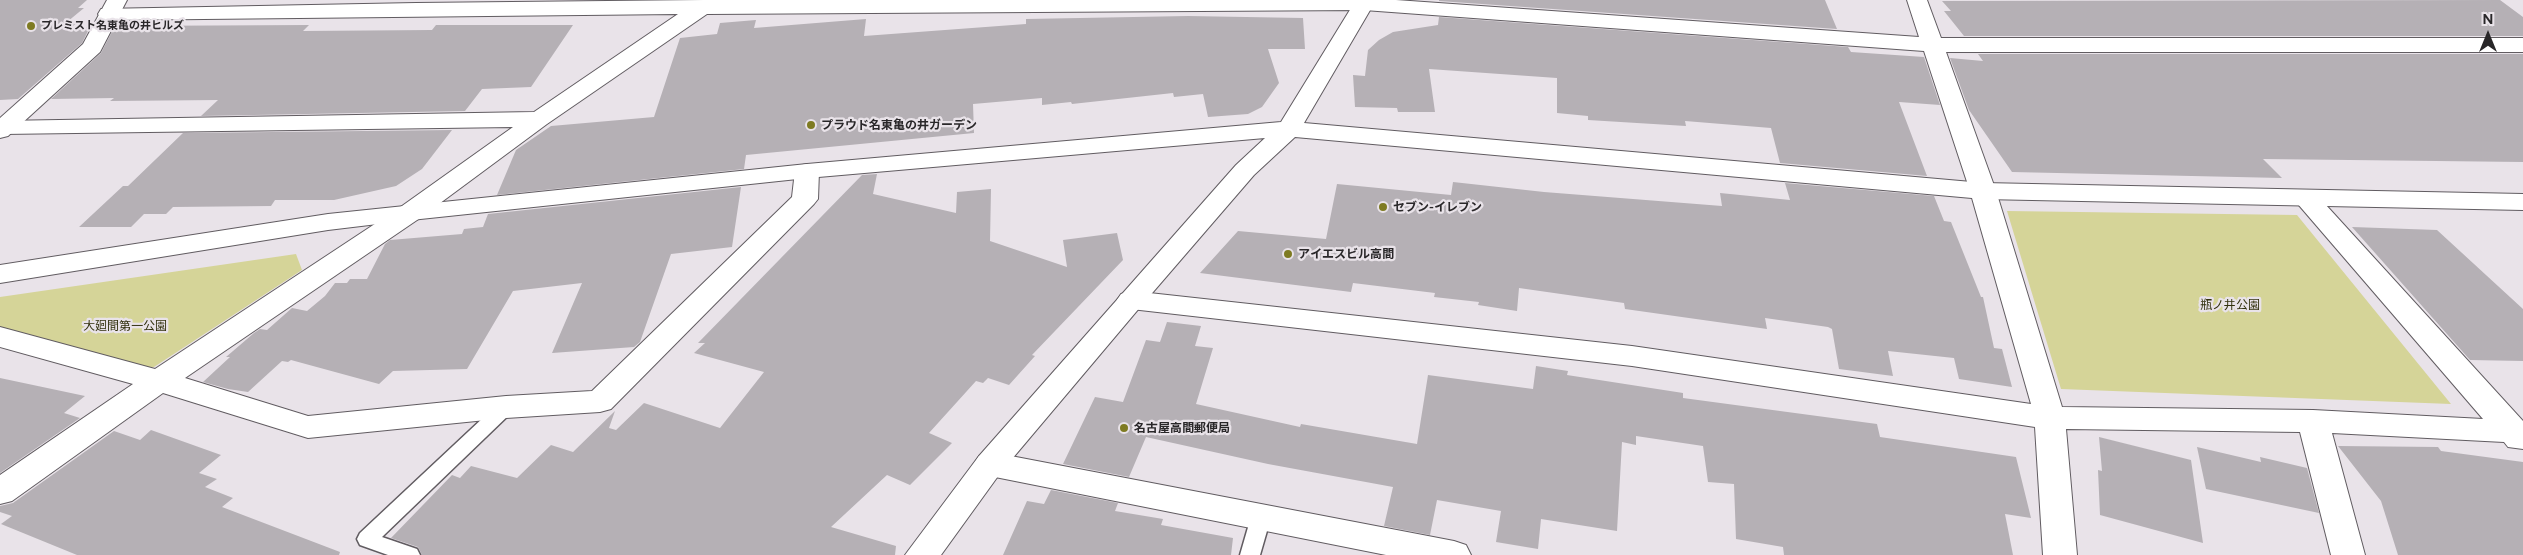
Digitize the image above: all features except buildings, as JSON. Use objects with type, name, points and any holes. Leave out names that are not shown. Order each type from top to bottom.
[{"type":"street","points":[[1917,0],[1984,191],[2050,418],[2060,555]]},
{"type":"street","points":[[922,555],[990,464],[1245,170],[1288,129],[1365,2]]},
{"type":"street","points":[[2,129],[92,47],[113,7],[420,4],[1365,2],[1932,45],[2523,45]]},
{"type":"street","points":[[0,492],[159,381],[411,212],[539,119],[706,4]]},
{"type":"street","points":[[2,129],[539,119]]},
{"type":"street","points":[[0,274],[328,222],[411,212],[807,171],[1288,129],[1984,191],[2523,202]]},
{"type":"street","points":[[0,337],[159,381],[308,427],[506,407],[600,401],[805,199],[807,171]]},
{"type":"street","points":[[2306,198],[2520,436]]},
{"type":"street","points":[[1131,300],[1632,356],[2050,418],[2313,421],[2520,436]]},
{"type":"street","points":[[2313,421],[2348,555]]},
{"type":"street","points":[[990,464],[1454,555]]},
{"type":"lane","points":[[410,555],[367,539],[506,407]]},
{"type":"lane","points":[[1250,555],[1261,517]]},
{"type":"green space","name":"瓶ノ井公園","points":[[2007,211],[2297,215],[2451,404],[2061,389]]},
{"type":"green space","name":"大廻間第一公園","points":[[296,254],[302,270],[154,367],[121,375],[0,340],[0,297]]},
{"type":"place","name":"プレミスト名東亀の井ヒルズ","points":[[31,26]]},
{"type":"place","name":"プラウド名東亀の井ガーデン","points":[[811,125]]},
{"type":"place","name":"セブン-イレブン","points":[[1383,207]]},
{"type":"place","name":"アイエスビル高間","points":[[1288,254]]},
{"type":"place","name":"名古屋高間郵便局","points":[[1124,428]]}]
